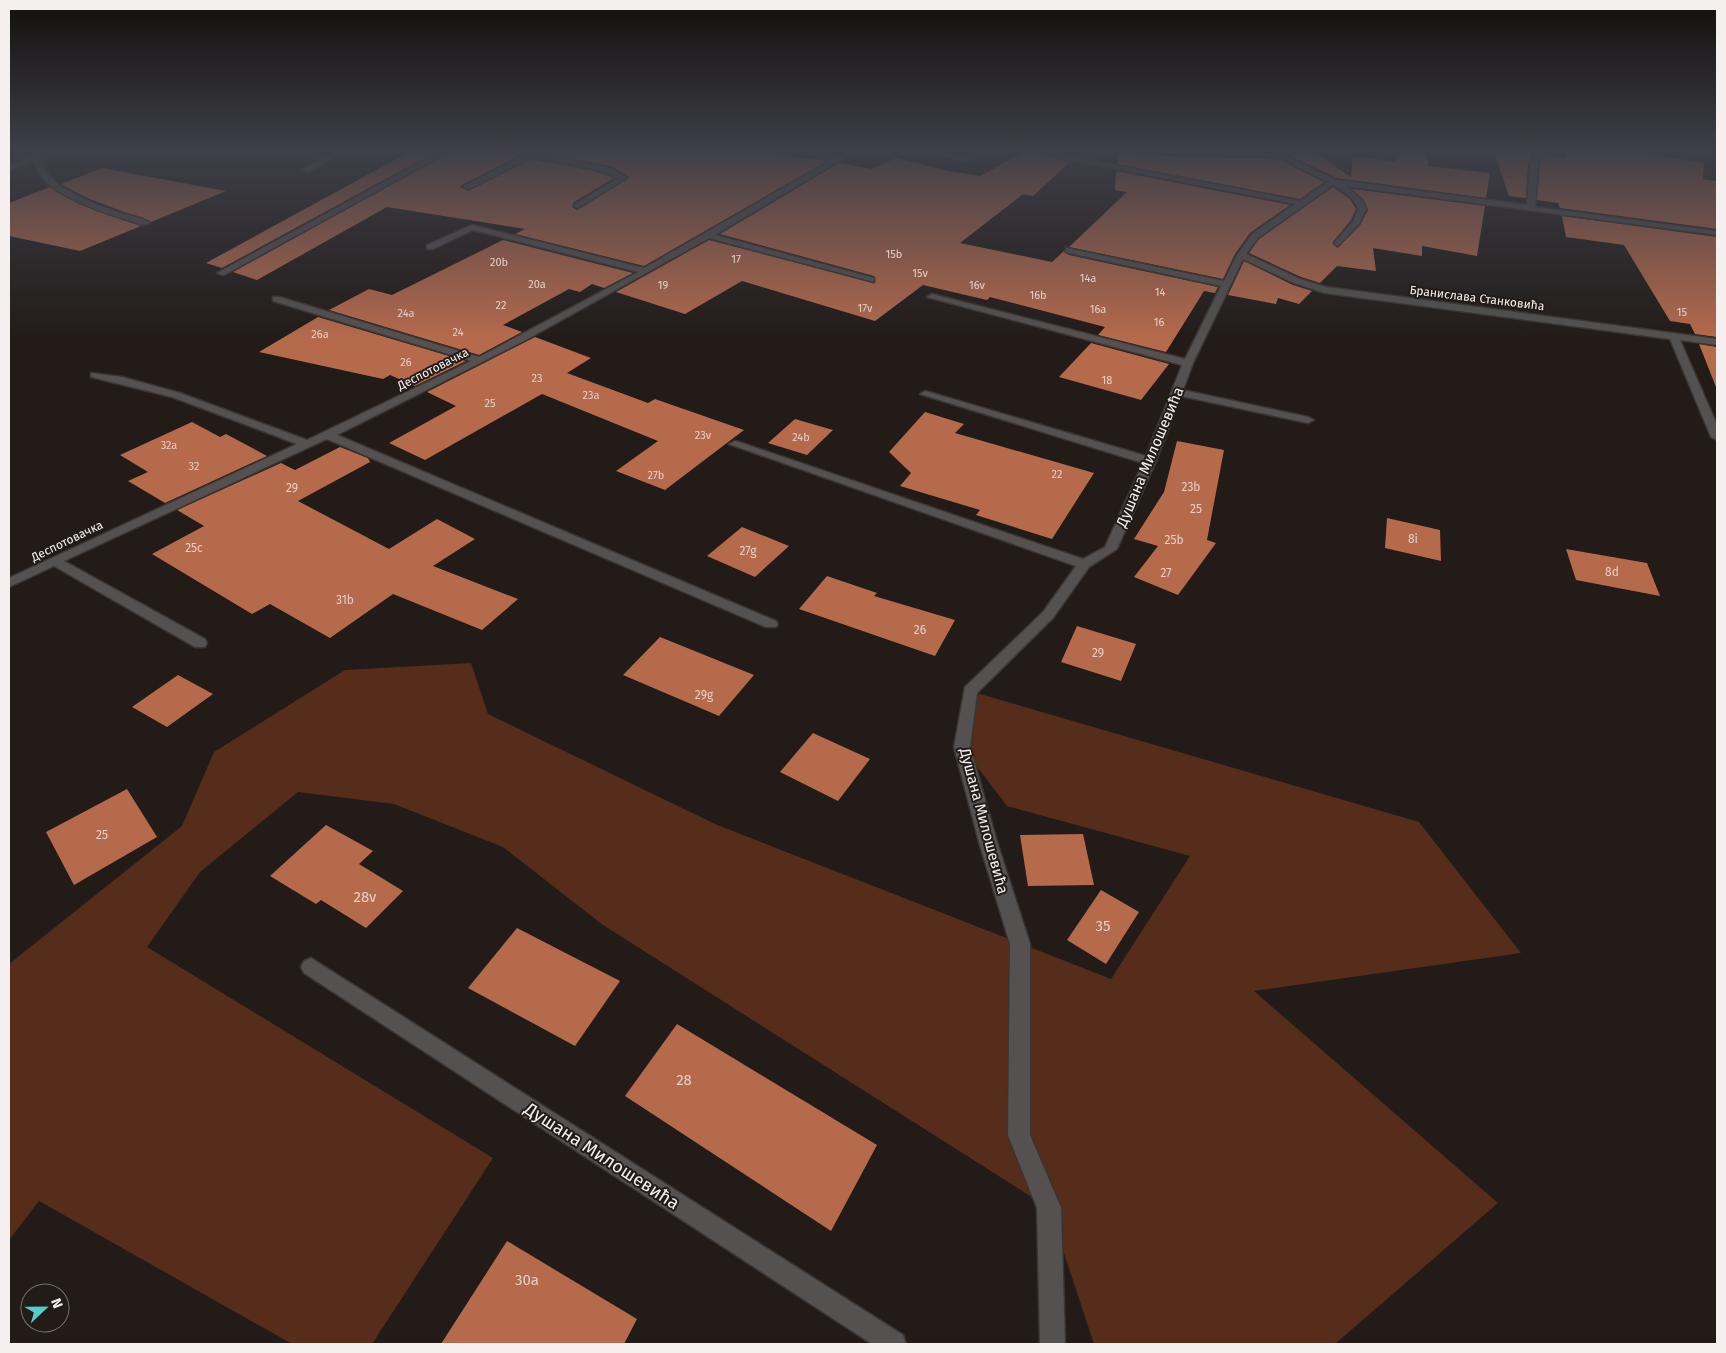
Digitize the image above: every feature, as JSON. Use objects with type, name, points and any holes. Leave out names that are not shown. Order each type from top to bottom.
[{"type":"street","points":[[117,213],[146,224]]},
{"type":"street","points":[[221,274],[333,213]]},
{"type":"street","name":"Деспотовачка","points":[[9,583],[54,560],[328,435],[479,360],[710,236],[748,213]]},
{"type":"street","name":"Душана Милошевића","points":[[1052,1344],[1049,1208],[1019,1135],[1020,944],[988,842],[962,747],[970,692],[1048,615],[1084,564],[1110,549],[1150,461],[1188,363],[1225,284],[1241,255],[1255,236],[1287,213]]},
{"type":"street","points":[[1338,243],[1360,213]]},
{"type":"street","points":[[1577,213],[1717,232]]},
{"type":"street","points":[[430,247],[472,227],[645,271]]},
{"type":"street","points":[[710,236],[871,280]]},
{"type":"street","points":[[1069,250],[1225,284]]},
{"type":"street","name":"Бранислава Станковића","points":[[1241,255],[1297,281],[1325,290],[1717,342]]},
{"type":"street","points":[[932,297],[1188,363]]},
{"type":"street","points":[[276,299],[479,360]]},
{"type":"street","points":[[1674,337],[1717,437]]},
{"type":"street","points":[[95,375],[131,382],[215,407],[306,444]]},
{"type":"street","points":[[1178,392],[1308,420]]},
{"type":"street","points":[[925,394],[1150,461]]},
{"type":"street","points":[[328,435],[771,624]]},
{"type":"street","points":[[735,444],[1084,564]]},
{"type":"street","points":[[54,560],[200,643]]},
{"type":"street","name":"Душана Милошевића","points":[[312,967],[894,1344]]},
{"type":"shaded area","points":[[471,663],[488,714],[715,824],[1111,979],[1190,856],[1007,806],[962,747],[970,691],[1419,822],[1521,953],[1254,991],[1498,1203],[1335,1344],[1094,1344],[1049,1208],[603,925],[503,847],[394,804],[298,792],[200,872],[147,947],[493,1158],[372,1344],[292,1344],[39,1201],[9,1240],[9,964],[182,826],[214,752],[345,670]]},
{"type":"building","points":[[9,213],[105,213],[141,226],[80,251],[9,236]]},
{"type":"building","points":[[127,213],[172,213],[151,222]]},
{"type":"building","points":[[297,213],[323,213],[222,268],[206,263]]},
{"type":"building","points":[[340,213],[376,213],[257,280],[233,272]]},
{"type":"building","points":[[426,213],[736,213],[644,266],[515,234],[525,229]]},
{"type":"building","points":[[755,213],[998,213],[960,243],[1052,262],[1064,251],[1069,255],[1218,287],[1215,293],[1204,291],[1166,352],[1098,335],[1105,327],[990,297],[987,300],[923,285],[875,321],[742,281],[685,314],[616,292],[709,240],[875,283],[874,276],[720,234]]},
{"type":"building","points":[[1105,213],[1278,213],[1250,233],[1235,254],[1223,279],[1069,247]]},
{"type":"building","points":[[1296,213],[1354,213],[1351,220],[1333,242],[1337,248],[1360,225],[1366,213],[1484,213],[1477,256],[1422,246],[1422,256],[1373,248],[1376,271],[1337,266],[1320,283],[1301,277],[1249,253],[1259,239]]},
{"type":"building","points":[[1598,213],[1717,213],[1717,229]]},
{"type":"building","points":[[1562,216],[1717,237],[1717,337],[1695,334],[1690,324],[1670,321],[1624,245],[1566,237]]},
{"type":"building","points":[[503,240],[633,273],[604,288],[592,284],[580,292],[569,289],[503,325],[522,332],[479,355],[329,310],[369,289],[392,295]]},
{"type":"building","points":[[1244,261],[1293,285],[1312,291],[1299,304],[1278,298],[1276,304],[1228,295]]},
{"type":"building","points":[[318,317],[466,361],[415,386],[390,375],[383,379],[259,352]]},
{"type":"building","points":[[535,337],[591,358],[567,373],[648,403],[655,399],[744,430],[665,490],[616,471],[658,441],[542,394],[425,460],[389,443],[456,406],[427,392]]},
{"type":"building","points":[[1091,343],[1169,364],[1141,400],[1059,377]]},
{"type":"building","points":[[1699,344],[1717,347],[1717,387],[1716,387]]},
{"type":"building","points":[[925,412],[964,424],[955,433],[1094,473],[1052,539],[976,515],[980,510],[900,486],[911,473],[889,452]]},
{"type":"building","points":[[795,419],[833,430],[807,455],[768,443]]},
{"type":"building","points":[[192,422],[220,437],[226,434],[267,456],[165,503],[128,481],[148,472],[120,455]]},
{"type":"building","points":[[1177,441],[1224,450],[1207,540],[1216,543],[1178,595],[1134,577],[1158,546],[1134,539],[1164,492]]},
{"type":"building","points":[[340,447],[368,458],[370,462],[298,501],[389,549],[437,519],[475,539],[433,566],[518,599],[482,630],[393,594],[330,638],[270,604],[252,614],[152,554],[204,526],[177,510],[281,463],[295,470]]},
{"type":"building","points":[[1387,518],[1440,530],[1441,561],[1385,548]]},
{"type":"building","points":[[742,527],[789,546],[755,577],[707,556]]},
{"type":"building","points":[[1566,549],[1647,563],[1660,596],[1576,580]]},
{"type":"building","points":[[827,576],[877,593],[874,596],[955,620],[935,656],[799,609]]},
{"type":"building","points":[[1077,626],[1136,644],[1121,681],[1061,662]]},
{"type":"building","points":[[660,637],[754,675],[719,716],[623,675]]},
{"type":"building","points":[[178,675],[213,694],[167,727],[132,707]]},
{"type":"building","points":[[813,733],[870,759],[838,801],[780,772]]},
{"type":"building","points":[[127,789],[157,837],[74,885],[46,832]]},
{"type":"building","points":[[326,825],[373,851],[359,864],[403,891],[366,928],[321,900],[316,904],[270,876]]},
{"type":"building","points":[[1083,834],[1094,885],[1028,886],[1020,835]]},
{"type":"building","points":[[1101,890],[1139,912],[1106,964],[1067,940]]},
{"type":"building","points":[[517,928],[620,981],[575,1046],[468,988]]},
{"type":"building","points":[[677,1024],[877,1145],[831,1231],[625,1096]]},
{"type":"building","points":[[507,1241],[637,1319],[624,1344],[441,1344]]}]
